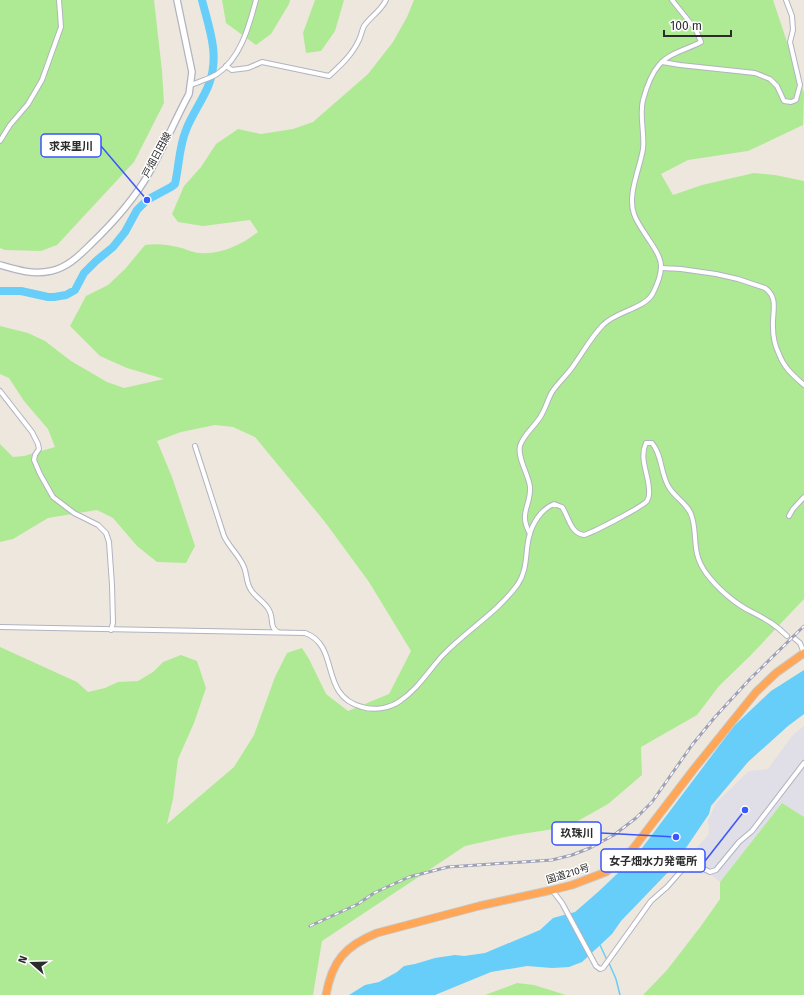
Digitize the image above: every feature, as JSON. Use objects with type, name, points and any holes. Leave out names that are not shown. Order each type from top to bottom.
[{"type":"highway","name":"国道210号","points":[[326,995],[333,969],[350,947],[363,938],[472,908],[572,885],[606,872],[632,850],[651,827],[694,768],[756,692],[776,673],[804,653]]},
{"type":"main road","name":"戸畑日田線","points":[[0,265],[34,273],[53,271],[72,262],[95,241],[129,203],[149,174],[189,94],[191,85],[192,72],[177,0]]},
{"type":"street","points":[[0,141],[10,125],[28,104],[42,80],[61,27],[59,0]]},
{"type":"street","points":[[191,85],[212,77],[226,66],[236,54],[245,36],[256,0]]},
{"type":"street","points":[[226,66],[232,70],[248,68],[262,62],[329,76],[351,54],[359,41],[364,26],[372,16],[380,11],[386,0]]},
{"type":"street","points":[[530,534],[525,525],[524,518],[530,487],[521,456],[520,447],[526,434],[542,415],[552,393],[603,325],[611,318],[644,303],[651,298],[662,268],[661,261],[639,226],[633,213],[632,204],[634,187],[643,148],[643,100],[654,72],[662,62],[675,53],[701,42],[696,30],[672,0]]},
{"type":"street","points":[[662,62],[755,73],[770,79],[777,86],[784,101],[791,102],[796,100],[800,85],[790,42],[793,30],[792,16],[786,0]]},
{"type":"street","points":[[662,268],[681,269],[738,279],[768,290],[774,300],[772,326],[778,354],[784,365],[804,385]]},
{"type":"street","points":[[0,391],[32,432],[38,444],[39,449],[34,460],[53,497],[74,513],[98,525],[106,533],[109,542],[112,584],[113,623],[111,630]]},
{"type":"street","points":[[0,627],[305,633],[318,640],[325,650],[334,683],[343,696],[353,704],[364,708],[376,709],[390,706],[400,701],[414,689],[443,655],[488,615],[518,583],[526,564],[527,547],[530,534],[540,515],[545,510],[554,504],[562,507],[574,530],[577,533],[584,535],[629,512],[647,500],[649,493],[644,450],[646,443],[652,443],[657,450],[670,488],[687,507],[692,517],[696,552],[706,573],[719,588],[739,604],[776,625],[787,636]]},
{"type":"street","points":[[195,446],[224,536],[229,546],[245,568],[248,585],[251,591],[265,603],[272,615],[272,626],[280,633]]},
{"type":"street","points":[[789,516],[793,509],[804,498]]},
{"type":"street","points":[[794,638],[800,643],[804,653]]},
{"type":"street","points":[[552,890],[562,903],[596,966],[600,969],[603,968],[651,901],[667,887],[689,862],[710,872],[716,870],[740,842],[752,831],[804,763]]},
{"type":"shaded area","points":[[804,726],[804,817],[782,803],[720,882],[688,857],[709,834],[708,821],[716,803],[749,771],[768,769],[792,736]]},
{"type":"green space","points":[[0,0],[154,0],[164,103],[134,162],[57,245],[41,251],[5,250],[0,248]]},
{"type":"green space","points":[[222,0],[290,0],[271,34],[256,45],[226,23]]},
{"type":"green space","points":[[315,0],[344,0],[335,31],[321,51],[306,53],[303,33]]},
{"type":"green space","points":[[414,0],[773,0],[804,93],[803,125],[748,151],[688,160],[661,174],[673,195],[702,185],[754,173],[775,175],[804,181],[804,599],[750,656],[719,686],[697,715],[641,747],[642,775],[608,804],[567,827],[515,835],[465,846],[322,941],[313,995],[0,995],[0,647],[77,682],[88,692],[105,688],[118,682],[138,681],[153,672],[163,662],[181,655],[197,661],[206,688],[194,723],[178,759],[173,799],[167,824],[234,767],[254,735],[275,677],[287,653],[302,648],[326,694],[348,711],[389,694],[411,651],[369,582],[325,522],[255,437],[233,427],[215,425],[181,432],[157,441],[172,477],[195,546],[186,563],[157,562],[137,546],[113,518],[97,510],[48,518],[13,539],[0,542],[0,444],[13,457],[24,456],[55,447],[48,429],[24,401],[9,378],[0,374],[0,326],[28,333],[45,341],[71,361],[107,382],[124,388],[164,379],[127,368],[100,356],[70,326],[86,296],[108,285],[125,269],[145,245],[168,245],[196,252],[208,253],[231,248],[246,241],[258,232],[250,220],[203,226],[178,222],[172,214],[184,186],[201,167],[216,144],[238,129],[261,134],[293,129],[313,122],[368,74],[393,42],[407,17]]},
{"type":"green space","points":[[782,803],[804,817],[804,995],[643,995],[667,970],[701,926],[720,899],[720,882]]},
{"type":"green space","points":[[517,983],[534,985],[566,995],[485,995]]},
{"type":"water","points":[[804,670],[804,714],[788,726],[748,762],[711,806],[709,814],[673,867],[621,921],[612,934],[582,962],[569,967],[552,968],[527,966],[491,972],[435,995],[349,995],[365,985],[379,982],[397,972],[404,966],[435,958],[485,953],[540,930],[553,918],[575,912],[636,856],[734,726],[771,691]]},
{"type":"waterway","points":[[0,291],[21,291],[54,297],[66,295],[75,290],[84,273],[113,247],[125,232],[137,210],[147,200],[175,184],[180,150],[184,136],[188,124],[207,90],[214,63],[210,31],[202,0]]},
{"type":"waterway","points":[[600,945],[607,960]]},
{"type":"waterway","points":[[609,963],[616,979],[620,995]]},
{"type":"railway","points":[[310,926],[358,904],[374,893],[409,877],[448,867],[552,860],[572,855],[590,848],[614,835],[636,818],[652,802],[692,745],[715,717],[750,679],[804,626]]},
{"type":"place","name":"求来里川","points":[[147,200]]},
{"type":"place","name":"女子畑水力発電所","points":[[745,810]]},
{"type":"place","name":"玖珠川","points":[[676,837]]}]
